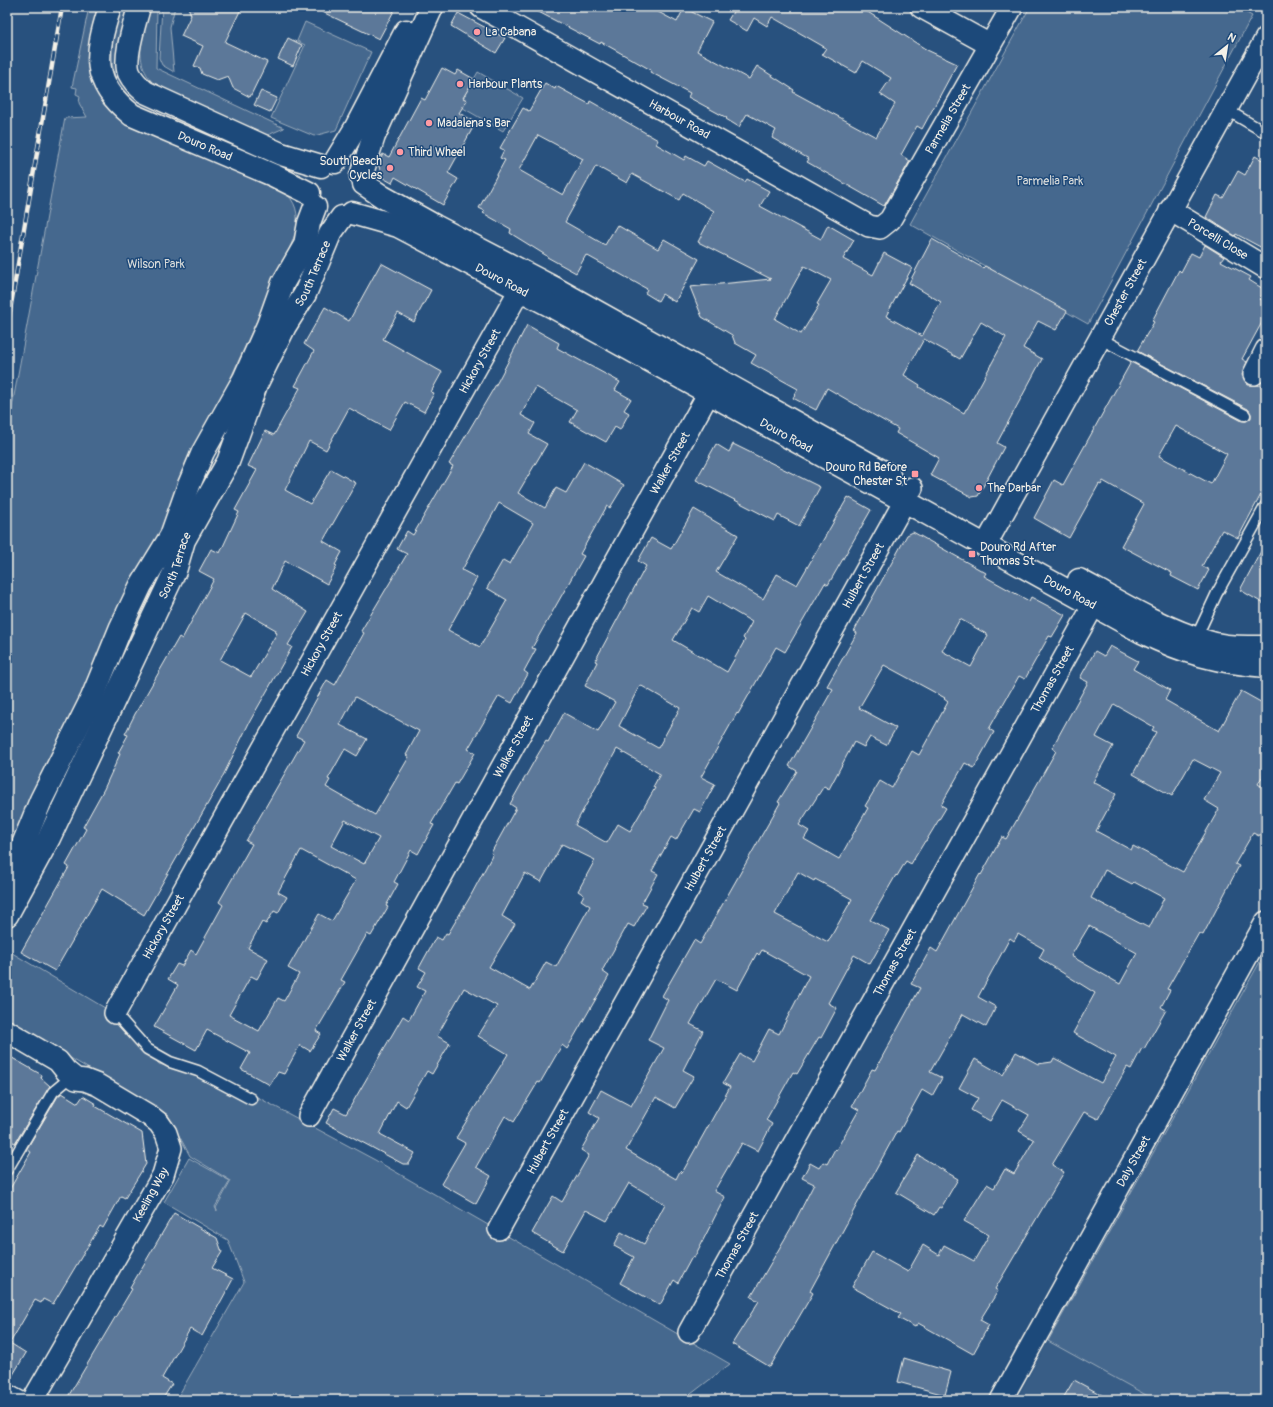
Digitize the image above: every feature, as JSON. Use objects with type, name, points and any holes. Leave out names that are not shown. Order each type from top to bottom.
[{"type":"street","name":"Douro Road","points":[[110,7],[103,29],[99,62],[101,77],[108,92],[121,106],[132,115],[275,176],[312,200]]},
{"type":"street","name":"Douro Road","points":[[139,7],[128,58],[129,72],[136,83],[145,92],[281,154],[328,164]]},
{"type":"street","points":[[417,7],[394,56],[328,164],[312,178],[312,200],[327,216],[347,215],[363,200],[363,180],[374,136],[432,7]]},
{"type":"street","name":"Harbour Road","points":[[481,7],[869,226],[880,228]]},
{"type":"street","points":[[921,7],[990,45]]},
{"type":"street","name":"Parmelia Street","points":[[880,228],[890,220],[1012,7]]},
{"type":"street","name":"Chester Street","points":[[988,539],[1266,38]]},
{"type":"street","points":[[328,164],[350,165],[363,180]]},
{"type":"street","name":"Douro Road","points":[[363,180],[383,197],[422,219],[524,282],[1097,599],[1173,647],[1200,656],[1236,664],[1266,666]]},
{"type":"street","name":"South Terrace","points":[[7,884],[41,800],[92,698],[121,627],[141,585],[171,536],[197,465],[222,406],[244,379],[268,325],[283,283],[305,245],[312,200]]},
{"type":"street","name":"Porcelli Close","points":[[1170,210],[1266,268]]},
{"type":"street","name":"Douro Road","points":[[347,215],[398,226],[524,282]]},
{"type":"street","name":"South Terrace","points":[[7,915],[49,838],[175,570],[184,540],[228,462],[256,385],[284,326],[305,294],[321,251],[330,234],[347,215]]},
{"type":"street","name":"Hickory Street","points":[[115,1013],[524,282]]},
{"type":"street","points":[[1254,374],[1266,350]]},
{"type":"street","name":"Walker Street","points":[[309,1116],[713,386]]},
{"type":"street","name":"Hulbert Street","points":[[499,1229],[908,495]]},
{"type":"street","name":"Douro Road","points":[[1097,599],[1196,638],[1228,646],[1266,648]]},
{"type":"street","name":"Thomas Street","points":[[689,1332],[1097,599]]},
{"type":"street","name":"Daly Street","points":[[1001,1400],[1266,922]]},
{"type":"street","name":"Keeling Way","points":[[7,1031],[58,1061],[66,1071],[76,1079],[85,1080],[98,1085],[150,1116],[166,1133],[171,1148],[163,1175],[34,1400]]},
{"type":"lane","points":[[1226,110],[1266,133]]},
{"type":"lane","points":[[1099,338],[1245,416]]},
{"type":"lane","points":[[1196,638],[1217,593],[1266,505]]},
{"type":"lane","points":[[115,1013],[147,1049],[170,1062],[198,1071],[250,1099]]},
{"type":"lane","points":[[7,1170],[53,1092],[65,1082],[66,1071]]},
{"type":"lane","points":[[7,1389],[27,1400]]},
{"type":"shaded area","points":[[1048,1341],[1155,1400],[1016,1400]]},
{"type":"green space","name":"Wilson Park","points":[[89,7],[100,7],[94,80],[240,170],[241,174],[272,186],[287,194],[294,203],[297,213],[297,223],[295,234],[287,254],[7,870],[7,434],[65,118],[87,117],[79,103],[80,96],[76,94],[77,88],[72,87]]},
{"type":"green space","points":[[118,7],[131,7],[122,70],[289,163],[287,171],[139,107],[130,99],[118,84],[113,66],[112,46]]},
{"type":"green space","points":[[150,7],[157,7],[156,68],[284,128],[268,135],[261,136],[158,88],[147,75],[141,53],[145,20]]},
{"type":"green space","points":[[162,7],[175,7],[170,27],[174,72],[162,65],[159,58]]},
{"type":"green space","name":"Parmelia Park","points":[[1030,7],[1236,7],[1252,16],[1088,324],[910,224]]},
{"type":"green space","points":[[305,22],[371,52],[336,130],[314,136],[271,118],[305,45],[297,41]]},
{"type":"green space","points":[[478,72],[523,98],[503,131],[463,108],[467,100],[463,98]]},
{"type":"green space","points":[[7,950],[105,1008],[159,1064],[231,1083],[375,1160],[730,1364],[691,1394],[688,1400],[176,1400],[244,1282],[228,1240],[164,1202],[189,1158],[230,1181],[215,1207],[217,1211],[216,1208],[231,1181],[190,1156],[168,1115],[7,1021]]},
{"type":"green space","points":[[1266,951],[1266,1400],[1155,1400],[1048,1341]]},
{"type":"building","points":[[188,7],[242,7],[225,42],[267,62],[250,97],[233,88],[228,76],[217,80],[202,74],[200,68],[194,66],[203,46],[181,36],[191,15]]},
{"type":"building","points":[[312,7],[396,7],[379,39]]},
{"type":"building","points":[[529,7],[649,7],[677,22],[684,8],[712,22],[697,51],[749,79],[757,66],[794,90],[793,92],[876,137],[895,104],[880,94],[891,78],[863,61],[856,73],[822,54],[826,48],[772,17],[767,26],[754,18],[747,31],[728,20],[736,7],[860,7],[927,50],[957,64],[922,129],[917,126],[901,155],[910,161],[884,206],[807,162],[809,159],[772,138],[776,130],[747,114],[739,127],[726,119],[727,118],[688,97],[690,93],[650,72],[651,70],[601,42],[600,44]]},
{"type":"building","name":"La Cabana","points":[[458,13],[505,38],[496,53],[451,26]]},
{"type":"building","points":[[288,38],[302,45],[293,66],[278,59]]},
{"type":"building","points":[[442,68],[455,75],[458,70],[474,79],[463,98],[467,100],[459,113],[476,122],[448,173],[458,179],[443,205],[395,177],[392,183],[383,178],[378,164],[383,154],[389,157],[421,98],[425,100]]},
{"type":"building","points":[[545,83],[555,89],[556,86],[589,104],[590,101],[658,140],[656,144],[684,160],[686,156],[704,166],[707,161],[745,182],[747,179],[769,191],[760,206],[821,239],[828,225],[854,240],[843,259],[873,275],[884,253],[912,268],[886,316],[922,336],[941,302],[909,283],[932,239],[983,268],[985,266],[1067,311],[1056,330],[1038,321],[1023,348],[1042,359],[997,443],[1004,447],[978,496],[972,497],[930,475],[939,458],[896,433],[898,429],[827,388],[816,410],[793,398],[798,389],[751,363],[756,355],[735,343],[732,335],[702,317],[690,287],[771,279],[698,242],[714,211],[683,193],[679,200],[632,174],[627,183],[596,166],[565,222],[605,245],[617,225],[658,249],[664,239],[699,259],[675,302],[662,294],[658,301],[645,293],[647,289],[586,255],[576,273],[547,257],[510,233],[511,229],[483,213],[485,211],[479,208],[505,160],[500,158],[504,150],[500,148],[523,108],[529,111]],"holes":[[[538,135],[583,159],[563,195],[519,170]],[[804,266],[831,280],[817,304],[819,305],[801,334],[775,319]],[[981,322],[1006,337],[964,413],[919,387],[920,385],[904,375],[924,339],[960,359]]]},
{"type":"building","points":[[261,91],[277,98],[270,112],[254,105]]},
{"type":"building","points":[[1255,156],[1266,162],[1266,250],[1236,234],[1235,236],[1206,217],[1217,195],[1223,198],[1238,171],[1245,175]]},
{"type":"building","points":[[1205,245],[1224,257],[1221,261],[1251,277],[1249,280],[1265,290],[1260,299],[1266,302],[1266,315],[1242,359],[1247,362],[1242,375],[1248,385],[1258,385],[1266,389],[1266,485],[1238,538],[1222,530],[1202,566],[1209,570],[1198,590],[1171,576],[1172,573],[1121,546],[1144,504],[1103,481],[1101,485],[1099,484],[1069,538],[1034,518],[1054,480],[1063,485],[1131,362],[1242,421],[1246,421],[1251,418],[1251,414],[1248,409],[1137,351],[1154,322],[1152,321],[1179,270],[1181,272],[1191,253],[1199,257]],"holes":[[[1176,426],[1227,454],[1211,484],[1159,456]]]},
{"type":"building","points":[[381,263],[431,290],[414,322],[398,313],[383,339],[442,372],[431,392],[434,393],[424,412],[405,402],[389,430],[349,408],[326,450],[309,441],[285,490],[310,504],[331,469],[356,483],[323,541],[342,552],[335,565],[337,566],[327,584],[285,561],[272,589],[308,612],[288,645],[292,647],[250,721],[219,784],[144,915],[102,889],[55,971],[21,952],[69,867],[66,865],[86,829],[83,827],[104,789],[120,754],[118,753],[128,735],[125,734],[135,714],[179,637],[182,639],[214,579],[199,571],[211,549],[220,553],[239,512],[235,510],[257,470],[248,466],[265,431],[274,435],[300,388],[295,386],[314,351],[304,344],[325,307],[349,321]],"holes":[[[246,613],[276,630],[275,632],[277,633],[251,677],[220,660]]]},
{"type":"building","points":[[527,325],[559,343],[557,348],[620,382],[615,390],[631,399],[624,410],[629,413],[620,430],[615,427],[606,442],[570,422],[577,410],[536,387],[521,415],[535,423],[529,434],[547,444],[518,493],[545,508],[556,488],[566,493],[584,462],[624,485],[610,508],[607,506],[580,554],[584,556],[532,648],[536,649],[524,671],[528,674],[512,703],[499,696],[468,749],[475,753],[431,824],[434,825],[418,854],[411,850],[394,882],[398,884],[386,906],[388,907],[371,936],[367,934],[341,980],[345,982],[316,1031],[321,1034],[310,1051],[300,1045],[284,1074],[278,1072],[270,1085],[241,1069],[250,1053],[207,1030],[196,1050],[154,1027],[178,985],[168,979],[177,964],[182,966],[191,950],[196,954],[223,905],[219,902],[252,844],[246,841],[304,740],[296,736],[327,680],[335,685],[364,633],[361,631],[407,554],[397,549],[407,531],[413,535],[453,466],[449,464],[498,381]],"holes":[[[499,503],[533,523],[510,564],[503,560],[487,588],[507,600],[480,647],[448,630],[477,578],[462,570]],[[355,697],[419,731],[406,755],[409,757],[375,815],[326,787],[330,780],[328,779],[345,749],[357,756],[367,739],[340,725]],[[345,820],[379,838],[364,864],[331,846]],[[301,850],[356,880],[332,921],[319,914],[288,968],[299,974],[284,1001],[278,998],[259,1031],[229,1015],[251,976],[257,979],[268,959],[248,948],[262,922],[266,924],[274,911],[278,913],[287,897],[278,892]]]},
{"type":"building","points":[[716,444],[729,452],[733,444],[820,487],[799,526],[778,515],[775,521],[696,480]]},
{"type":"building","points":[[848,497],[871,510],[828,585],[825,583],[785,652],[776,647],[738,714],[737,713],[701,777],[715,784],[700,812],[694,809],[676,840],[671,837],[652,871],[658,874],[642,903],[647,905],[634,927],[628,924],[602,971],[609,976],[567,1049],[562,1045],[540,1083],[538,1082],[514,1122],[505,1116],[476,1167],[491,1176],[476,1204],[441,1184],[465,1143],[456,1138],[508,1054],[478,1036],[497,1006],[464,988],[437,1036],[450,1043],[432,1074],[427,1071],[406,1107],[397,1101],[380,1134],[415,1153],[409,1164],[403,1164],[326,1123],[334,1108],[346,1114],[403,1016],[409,1020],[425,991],[417,987],[426,972],[419,968],[436,937],[442,940],[446,933],[448,934],[470,897],[493,854],[491,853],[516,808],[510,804],[537,756],[546,741],[548,742],[564,713],[598,732],[615,702],[585,686],[597,662],[595,661],[646,566],[638,561],[651,538],[671,549],[694,509],[738,535],[716,572],[763,599],[777,574],[797,585]],"holes":[[[708,596],[752,622],[743,638],[745,640],[727,672],[673,640],[692,608],[699,612]],[[640,685],[680,708],[658,748],[619,726]],[[617,749],[660,774],[653,787],[655,788],[630,831],[618,824],[607,843],[575,825]],[[562,844],[595,860],[578,891],[584,895],[581,900],[590,906],[556,967],[546,962],[530,990],[489,967],[515,924],[502,916],[525,873],[541,882]]]},
{"type":"building","points":[[913,532],[986,573],[984,576],[1029,601],[1031,597],[1065,615],[1052,637],[1049,636],[1025,679],[1019,676],[989,729],[994,732],[974,768],[965,763],[941,805],[946,808],[926,841],[911,864],[906,861],[897,876],[896,875],[870,920],[889,930],[870,964],[854,955],[828,1003],[837,1008],[821,1038],[819,1037],[797,1074],[793,1072],[766,1120],[772,1124],[758,1151],[742,1143],[714,1191],[725,1197],[694,1258],[692,1257],[678,1283],[674,1280],[660,1305],[620,1283],[634,1257],[614,1246],[621,1232],[644,1244],[665,1204],[629,1183],[607,1221],[586,1210],[563,1251],[532,1233],[553,1196],[562,1202],[589,1155],[581,1150],[599,1118],[589,1112],[601,1090],[631,1106],[664,1048],[648,1040],[668,1000],[662,996],[694,940],[700,944],[780,803],[778,802],[797,771],[789,766],[833,689],[827,686],[857,633],[854,631],[907,535]],"holes":[[[960,619],[988,635],[971,667],[942,651]],[[884,665],[945,698],[944,699],[948,702],[919,755],[912,751],[892,788],[880,781],[865,806],[868,808],[839,859],[804,839],[809,831],[799,825],[824,786],[829,789],[854,742],[864,747],[870,737],[886,745],[896,728],[859,708]],[[798,872],[814,881],[815,879],[852,899],[828,942],[775,914]],[[762,950],[809,976],[779,1034],[769,1029],[752,1061],[740,1054],[723,1083],[730,1087],[682,1173],[680,1171],[676,1179],[626,1150],[656,1097],[675,1108],[694,1076],[683,1070],[703,1031],[690,1024],[716,979],[737,990],[757,953],[759,955]]]},
{"type":"building","points":[[1266,542],[1266,605],[1240,590]]},
{"type":"building","points":[[1110,646],[1138,661],[1133,669],[1170,690],[1165,700],[1219,731],[1241,691],[1266,705],[1266,770],[1258,784],[1266,789],[1266,824],[1259,836],[1253,833],[1235,864],[1239,866],[1203,935],[1199,933],[1167,989],[1170,990],[1161,1007],[1166,1010],[1144,1049],[1142,1048],[1131,1069],[1127,1067],[1098,1119],[1084,1112],[1052,1165],[1064,1172],[995,1289],[998,1291],[980,1320],[989,1325],[973,1354],[918,1323],[915,1327],[898,1318],[901,1314],[852,1287],[872,1252],[908,1272],[923,1245],[939,1255],[944,1245],[974,1261],[989,1235],[964,1221],[987,1184],[994,1188],[1005,1169],[1014,1174],[1034,1140],[1019,1131],[1029,1115],[1002,1100],[990,1121],[971,1110],[978,1098],[959,1088],[975,1059],[1003,1075],[1016,1052],[1038,1064],[1052,1062],[1054,1058],[1101,1083],[1116,1057],[1073,1033],[1095,993],[1039,958],[1044,949],[1018,934],[1014,941],[1010,938],[978,997],[996,1007],[986,1027],[963,1014],[930,1072],[942,1078],[932,1096],[922,1090],[899,1132],[897,1131],[810,1291],[813,1293],[770,1367],[732,1344],[759,1301],[751,1297],[794,1223],[814,1184],[802,1178],[810,1163],[819,1168],[823,1162],[827,1164],[835,1149],[836,1150],[859,1110],[852,1106],[872,1069],[875,1070],[920,988],[911,984],[931,948],[937,952],[980,874],[981,875],[1002,837],[1006,839],[1056,751],[1052,748],[1088,682],[1080,678],[1095,651],[1104,656]],"holes":[[[1114,704],[1154,727],[1152,730],[1156,732],[1133,774],[1172,796],[1193,759],[1220,773],[1204,800],[1219,809],[1183,872],[1133,846],[1131,850],[1096,831],[1116,794],[1093,782],[1113,746],[1096,737]],[[1105,870],[1132,884],[1134,882],[1164,898],[1149,928],[1091,898]],[[1089,926],[1137,953],[1120,984],[1071,956]]]},
{"type":"building","points":[[7,1055],[42,1075],[41,1078],[50,1086],[15,1143],[7,1139]]},
{"type":"building","points":[[62,1093],[78,1103],[83,1096],[96,1104],[95,1106],[142,1133],[146,1164],[125,1198],[121,1196],[103,1228],[100,1226],[53,1304],[43,1299],[41,1303],[35,1300],[10,1343],[26,1353],[7,1383],[7,1194],[31,1152],[26,1150],[58,1096]]},
{"type":"building","points":[[918,1155],[958,1179],[941,1208],[939,1207],[934,1215],[896,1192]]},
{"type":"building","points":[[174,1213],[217,1238],[222,1252],[212,1268],[233,1279],[202,1336],[190,1329],[162,1378],[172,1384],[162,1400],[66,1400],[132,1289],[130,1288]]},
{"type":"building","points":[[904,1358],[951,1372],[945,1395],[898,1382]]},
{"type":"building","points":[[1074,1380],[1111,1400],[1062,1400]]},
{"type":"railway","points":[[7,328],[62,7]]},
{"type":"place","name":"La Cabana","points":[[477,32]]},
{"type":"place","name":"Harbour Plants","points":[[460,84]]},
{"type":"place","name":"Madalena's Bar","points":[[429,123]]},
{"type":"place","name":"Third Wheel","points":[[400,152]]},
{"type":"place","name":"South Beach Cycles","points":[[390,168]]},
{"type":"place","name":"Douro Rd Before Chester St","points":[[915,474]]},
{"type":"place","name":"The Darbar","points":[[979,488]]},
{"type":"place","name":"Douro Rd After Thomas St","points":[[972,554]]}]
